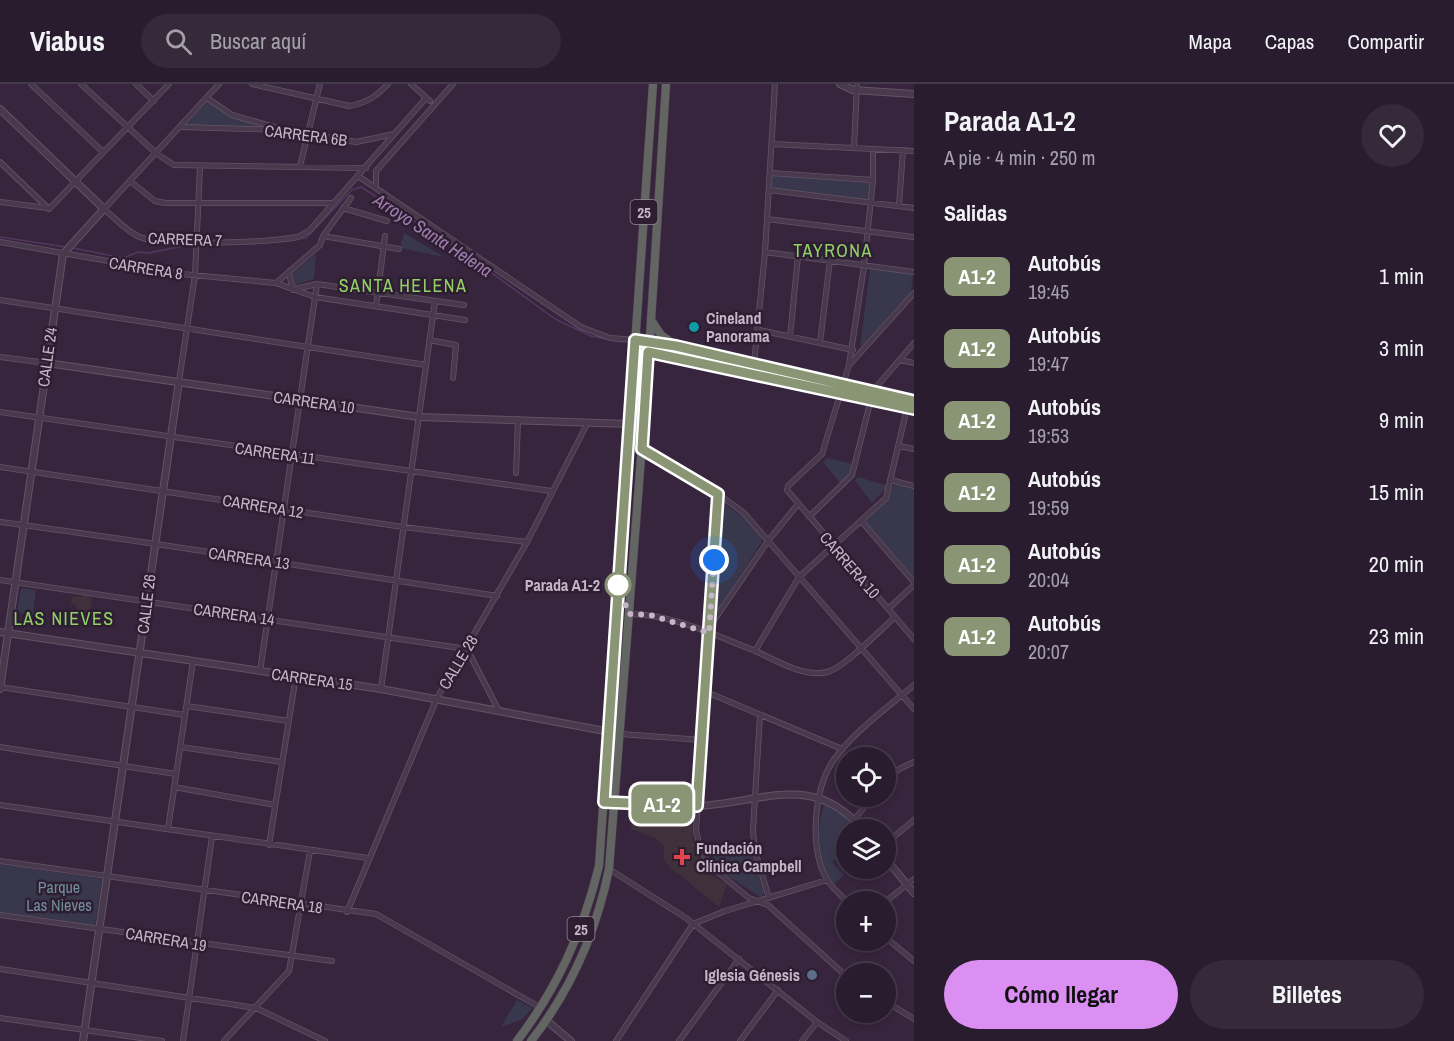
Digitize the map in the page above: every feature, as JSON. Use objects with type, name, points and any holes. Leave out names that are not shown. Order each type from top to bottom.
[{"type":"highway","name":"25","points":[[517,1041],[541,1008],[560,976],[584,924],[599,866],[653,84]]},
{"type":"highway","name":"25","points":[[531,1041],[547,1021],[568,987],[591,938],[609,869],[616,803],[642,449],[666,84]]},
{"type":"highway","points":[[651,319],[661,335],[676,346]]},
{"type":"street","points":[[31,84],[103,152]]},
{"type":"street","points":[[81,84],[156,154],[174,165],[366,168]]},
{"type":"street","points":[[136,84],[154,101]]},
{"type":"street","points":[[49,208],[169,84]]},
{"type":"street","points":[[63,254],[219,84]]},
{"type":"street","points":[[252,84],[349,106],[363,103],[378,95],[388,84]]},
{"type":"street","points":[[300,166],[320,84]]},
{"type":"street","name":"CARRERA 7","points":[[0,109],[104,208],[142,238],[198,242],[298,237],[332,213],[334,203],[428,99],[411,84]]},
{"type":"street","points":[[375,188],[376,171],[453,84]]},
{"type":"street","points":[[754,364],[759,330],[776,84]]},
{"type":"street","points":[[840,84],[914,94]]},
{"type":"street","points":[[854,148],[857,87]]},
{"type":"street","points":[[207,98],[232,115],[286,130]]},
{"type":"street","name":"CARRERA 6B","points":[[182,126],[286,130],[356,141],[396,136]]},
{"type":"street","points":[[772,144],[914,151]]},
{"type":"street","points":[[841,392],[853,350],[871,203],[873,149]]},
{"type":"street","points":[[899,206],[903,150]]},
{"type":"street","points":[[0,162],[49,208]]},
{"type":"street","name":"CALLE 26","points":[[83,1041],[140,653],[161,491],[195,275],[200,167]]},
{"type":"street","points":[[770,173],[873,180]]},
{"type":"street","points":[[358,176],[581,327],[610,338],[676,346],[914,401]]},
{"type":"street","points":[[130,181],[155,201],[199,205],[334,203]]},
{"type":"street","points":[[769,190],[914,208]]},
{"type":"street","points":[[276,283],[320,245],[332,213],[343,208],[351,198]]},
{"type":"street","points":[[0,202],[49,208]]},
{"type":"street","points":[[343,208],[387,221]]},
{"type":"street","points":[[767,219],[914,237]]},
{"type":"street","points":[[323,236],[399,249]]},
{"type":"street","points":[[376,306],[385,236]]},
{"type":"street","name":"CARRERA 8","points":[[0,242],[195,275],[276,283],[315,297],[465,320]]},
{"type":"street","points":[[765,252],[914,272]]},
{"type":"street","name":"CALLE 24","points":[[0,688],[63,254]]},
{"type":"street","points":[[789,336],[798,256]]},
{"type":"street","points":[[820,343],[830,260]]},
{"type":"street","points":[[289,273],[292,290],[317,284],[464,305]]},
{"type":"street","points":[[260,671],[317,284]]},
{"type":"street","points":[[849,365],[914,293]]},
{"type":"street","points":[[0,300],[426,364]]},
{"type":"street","points":[[381,689],[435,301]]},
{"type":"street","points":[[759,330],[853,350]]},
{"type":"street","points":[[429,340],[455,344],[453,378]]},
{"type":"street","points":[[809,517],[852,475],[873,391],[914,343]]},
{"type":"street","points":[[634,350],[841,392],[911,409],[882,504],[799,577],[755,651]]},
{"type":"street","name":"CARRERA 10","points":[[0,357],[419,417],[630,424]]},
{"type":"street","points":[[900,360],[914,363]]},
{"type":"street","name":"CARRERA 10","points":[[841,392],[822,454],[788,486],[787,490],[914,639]]},
{"type":"street","name":"CARRERA 11","points":[[0,412],[411,473],[551,490]]},
{"type":"street","points":[[516,473],[518,419]]},
{"type":"street","name":"CALLE 28","points":[[347,912],[437,698],[527,542],[551,490],[588,422]]},
{"type":"street","points":[[899,446],[914,449]]},
{"type":"street","points":[[642,449],[718,494],[744,513],[914,709]]},
{"type":"street","name":"CARRERA 12","points":[[0,467],[403,528],[527,542]]},
{"type":"street","points":[[891,480],[914,486]]},
{"type":"street","points":[[718,494],[696,837],[706,861],[747,896],[768,905],[836,967]]},
{"type":"street","points":[[710,626],[768,542],[798,504]]},
{"type":"street","name":"CARRERA 13","points":[[0,522],[154,546],[276,561],[497,596]]},
{"type":"street","points":[[862,522],[914,584],[888,609]]},
{"type":"street","name":"CARRERA 14","points":[[0,580],[467,648]]},
{"type":"street","points":[[629,614],[650,615],[709,633],[806,672],[827,672],[836,668],[895,617]]},
{"type":"street","name":"CARRERA 15","points":[[0,632],[437,698],[621,734]]},
{"type":"street","points":[[467,648],[499,711]]},
{"type":"street","points":[[168,829],[193,661]]},
{"type":"street","points":[[269,845],[296,676]]},
{"type":"street","points":[[844,747],[914,685]]},
{"type":"street","points":[[0,688],[185,715]]},
{"type":"street","points":[[704,691],[837,747]]},
{"type":"street","points":[[187,706],[289,721]]},
{"type":"street","points":[[759,715],[753,840],[769,898]]},
{"type":"street","points":[[621,734],[701,740]]},
{"type":"street","points":[[0,747],[176,774]]},
{"type":"street","points":[[181,747],[282,762]]},
{"type":"street","points":[[836,758],[824,777],[814,830],[827,880],[838,891]]},
{"type":"street","points":[[896,772],[914,762]]},
{"type":"street","points":[[174,787],[275,805]]},
{"type":"street","points":[[604,802],[697,806],[783,793],[820,798],[852,819]]},
{"type":"street","points":[[0,805],[368,858]]},
{"type":"street","points":[[855,819],[864,807]]},
{"type":"street","points":[[896,835],[914,820]]},
{"type":"street","points":[[183,1041],[212,837]]},
{"type":"street","points":[[224,1041],[289,971],[310,851]]},
{"type":"street","name":"CARRERA 18","points":[[0,861],[347,912],[376,914],[541,1008]]},
{"type":"street","points":[[609,869],[617,872],[693,924],[817,1022],[846,1041]]},
{"type":"street","points":[[896,872],[914,893]]},
{"type":"street","points":[[896,893],[914,879]]},
{"type":"street","points":[[616,1041],[693,924],[725,911],[827,880]]},
{"type":"street","name":"CARRERA 19","points":[[0,915],[197,945],[332,961]]},
{"type":"street","points":[[896,947],[914,961]]},
{"type":"street","points":[[680,1041],[740,959]]},
{"type":"street","points":[[0,969],[256,1008],[325,1041]]},
{"type":"street","points":[[740,1041],[778,990]]},
{"type":"street","points":[[896,1008],[914,1019]]},
{"type":"street","points":[[0,1018],[162,1041]]},
{"type":"street","points":[[547,1021],[571,1041]]},
{"type":"street","points":[[802,1041],[817,1022]]},
{"type":"street","points":[[308,1041],[314,1034]]},
{"type":"shaded area","points":[[83,593],[92,599],[88,623],[75,621],[77,605],[71,604],[72,596],[82,597]]},
{"type":"shaded area","name":"Fundación Clínica Campbell","points":[[633,807],[670,812],[672,809],[691,809],[693,840],[709,874],[727,884],[719,907],[671,868],[664,860],[664,846],[655,838],[631,829]]},
{"type":"green space","points":[[208,101],[224,112],[265,128],[186,125]]},
{"type":"green space","points":[[772,174],[871,182],[871,201],[772,189]]},
{"type":"green space","points":[[404,233],[444,257],[400,248]]},
{"type":"green space","points":[[316,254],[314,279],[295,285],[293,273]]},
{"type":"green space","points":[[870,268],[913,274],[911,292],[860,348]]},
{"type":"green space","points":[[827,458],[853,464],[851,474],[841,484],[823,462]]},
{"type":"green space","points":[[858,477],[888,486],[872,503],[855,480]]},
{"type":"green space","points":[[894,484],[914,489],[914,577],[863,519],[891,491]]},
{"type":"green space","points":[[719,501],[745,518],[763,540],[714,616]]},
{"type":"green space","points":[[21,588],[36,590],[33,615],[17,612]]},
{"type":"green space","points":[[824,804],[836,810],[846,819],[836,819],[836,859],[832,862],[836,866],[836,879],[840,879],[834,884],[824,865],[819,845]]},
{"type":"green space","points":[[749,847],[765,894],[760,897],[719,870],[710,858],[722,852]]},
{"type":"green space","name":"Parque Las Nieves","points":[[0,864],[102,879],[95,926],[0,912]]},
{"type":"green space","points":[[517,1000],[532,1008],[523,1019],[501,1027]]},
{"type":"waterway","name":"Arroyo Santa Helena","points":[[250,244],[306,238],[352,190],[361,187],[463,252],[555,319],[591,336],[623,342]]},
{"type":"waterway","name":"Arroyo Santa Helena","points":[[0,237],[66,247]]},
{"type":"waterway","name":"Arroyo Santa Helena","points":[[73,248],[123,258],[138,252],[149,253],[188,245]]},
{"type":"waterway","points":[[758,369],[780,375]]},
{"type":"bus line","name":"A1-2","points":[[914,401],[676,346],[635,340],[604,802],[697,806],[718,494],[642,449],[648,352],[914,409]]},
{"type":"place","name":"Cineland Panorama","points":[[694,327]]},
{"type":"place","name":"Parada A1-2","points":[[618,585]]},
{"type":"place","name":"Fundación Clínica Campbell","points":[[682,857]]},
{"type":"place","name":"Iglesia Génesis","points":[[812,975]]},
{"type":"district","name":"TAYRONA","points":[[833,250]]},
{"type":"district","name":"SANTA HELENA","points":[[403,285]]},
{"type":"district","name":"LAS NIEVES","points":[[64,618]]},
{"type":"route","points":[[618,585],[629,614],[650,615],[709,633],[714,560]]}]
